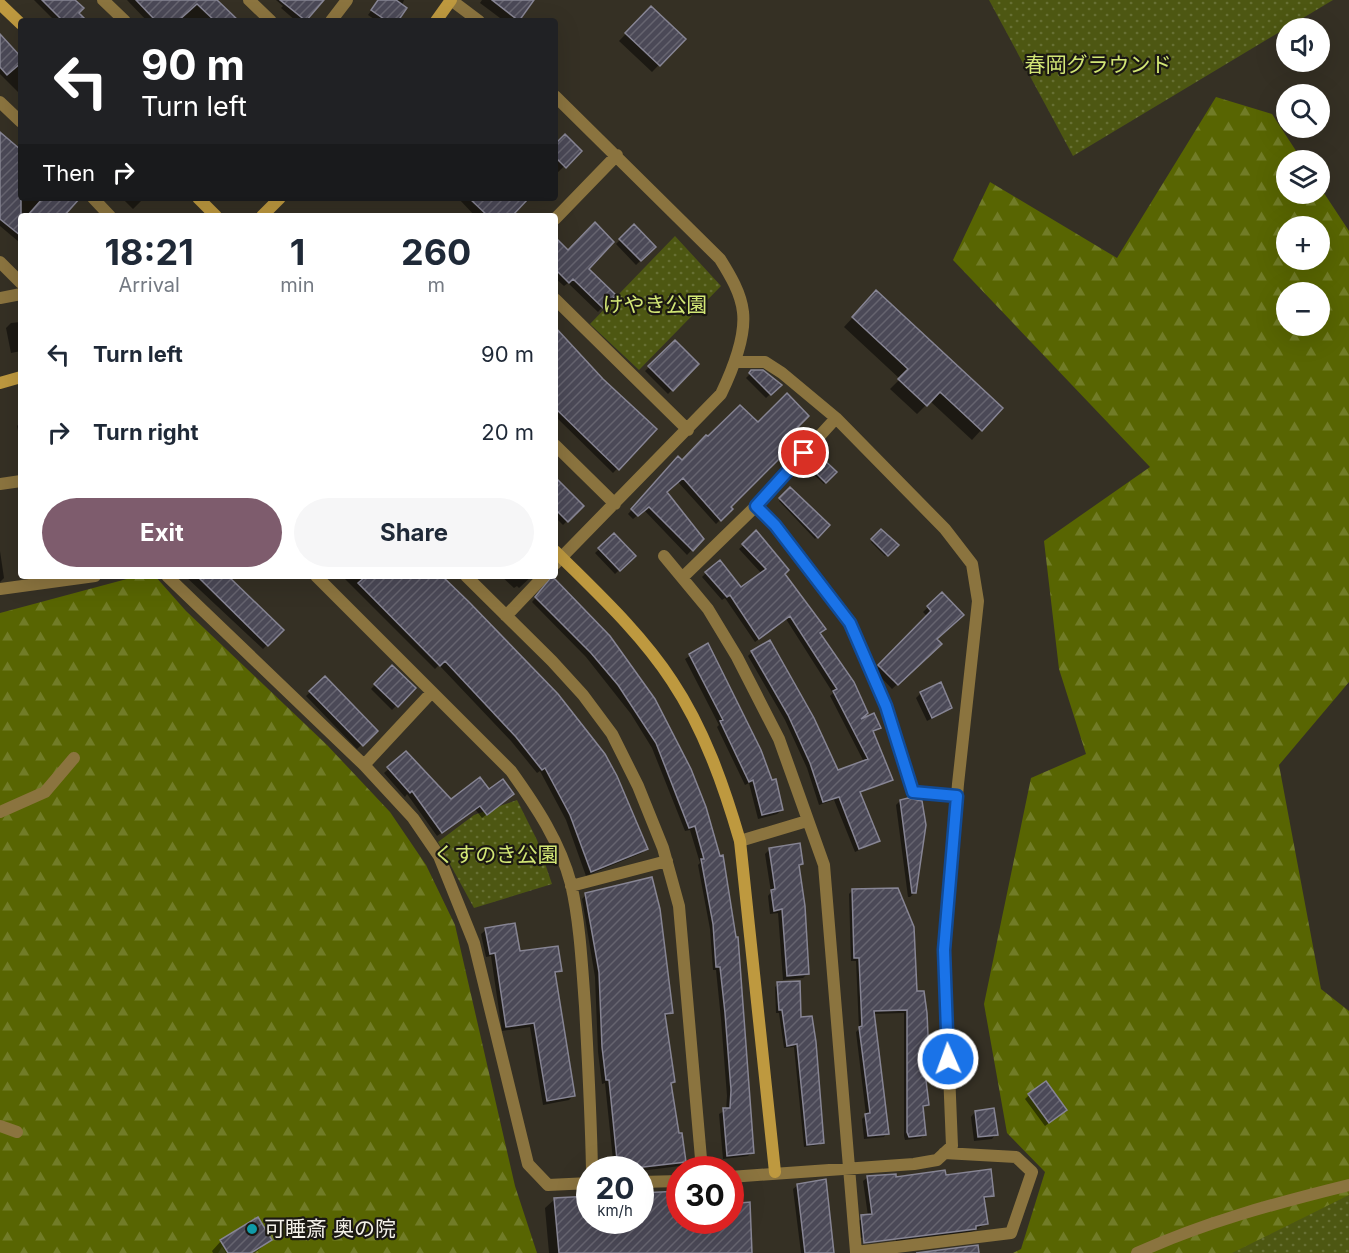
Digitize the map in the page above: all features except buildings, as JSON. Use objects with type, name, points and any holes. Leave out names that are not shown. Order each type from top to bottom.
[{"type":"street","points":[[103,0],[122,18]]},
{"type":"street","points":[[249,0],[268,18]]},
{"type":"street","points":[[333,18],[347,0]]},
{"type":"street","points":[[438,18],[451,0],[475,18]]},
{"type":"street","points":[[0,4],[18,21]]},
{"type":"street","points":[[558,99],[720,259],[734,283],[743,312],[736,362],[721,394],[615,504],[558,557]]},
{"type":"street","points":[[0,102],[18,119]]},
{"type":"street","points":[[558,216],[617,155]]},
{"type":"street","points":[[96,201],[107,213]]},
{"type":"street","points":[[201,201],[213,213]]},
{"type":"street","points":[[265,213],[277,201]]},
{"type":"street","points":[[0,262],[18,280]]},
{"type":"street","points":[[0,298],[18,295]]},
{"type":"street","points":[[558,303],[688,430]]},
{"type":"street","points":[[736,362],[765,362],[782,373],[836,418],[945,529],[972,564],[978,601],[957,796],[944,950],[952,1146],[937,1160],[914,1164],[744,1175]]},
{"type":"street","points":[[0,383],[18,378]]},
{"type":"street","points":[[683,577],[756,506],[836,418]]},
{"type":"street","points":[[558,448],[615,504]]},
{"type":"street","points":[[0,484],[18,481]]},
{"type":"street","points":[[756,506],[775,525],[850,623],[886,706],[913,792],[957,796]]},
{"type":"street","points":[[664,556],[708,609],[737,657],[778,739],[824,865],[856,1252],[1011,1233],[1032,1172],[1016,1157],[944,1153]]},
{"type":"street","points":[[558,559],[623,619],[673,681],[692,714],[725,789],[741,841],[775,1172]]},
{"type":"street","points":[[0,589],[73,579]]},
{"type":"street","points":[[170,579],[364,765],[413,818],[433,846],[463,912],[474,943],[528,1164],[548,1185],[576,1184]]},
{"type":"street","points":[[319,579],[511,771],[533,802],[556,843],[571,886],[582,958],[591,1098],[592,1156]]},
{"type":"street","points":[[469,579],[583,695],[612,734],[638,786],[667,861],[679,906],[701,1156]]},
{"type":"street","points":[[506,616],[541,579]]},
{"type":"street","points":[[364,765],[432,692]]},
{"type":"street","points":[[0,812],[45,792],[74,758]]},
{"type":"street","points":[[741,841],[807,821]]},
{"type":"street","points":[[571,886],[667,861]]},
{"type":"street","points":[[0,1126],[17,1132]]},
{"type":"street","points":[[1137,1253],[1181,1233],[1273,1203],[1349,1185]]},
{"type":"green space","name":"春岡グラウンド","points":[[989,0],[1333,0],[1303,18],[1276,18],[1276,34],[1073,156]]},
{"type":"green space","points":[[1216,97],[1272,114],[1276,120],[1276,138],[1288,138],[1295,150],[1276,150],[1276,204],[1330,204],[1330,202],[1349,231],[1349,682],[1279,765],[1321,989],[1349,1011],[1349,1195],[1232,1253],[1013,1253],[1021,1249],[1045,1172],[1007,1133],[984,1004],[1031,778],[1086,754],[1059,669],[1044,541],[1150,467],[953,260],[990,182],[1117,258]]},
{"type":"green space","name":"けやき公園","points":[[675,236],[721,286],[639,370],[590,324]]},
{"type":"green space","points":[[127,579],[158,579],[186,611],[327,745],[390,812],[426,865],[455,925],[515,1186],[537,1253],[0,1253],[0,613]]},
{"type":"green space","name":"くすのき公園","points":[[517,800],[537,840],[552,884],[474,908],[438,842],[474,815]]},
{"type":"green space","points":[[1349,1189],[1349,1253],[1202,1253]]},
{"type":"place","name":"可睡斎 奥の院","points":[[252,1229]]},
{"type":"route","points":[[804,453],[756,506],[775,525],[850,623],[886,706],[913,792],[957,796],[944,950],[948,1059]]}]
